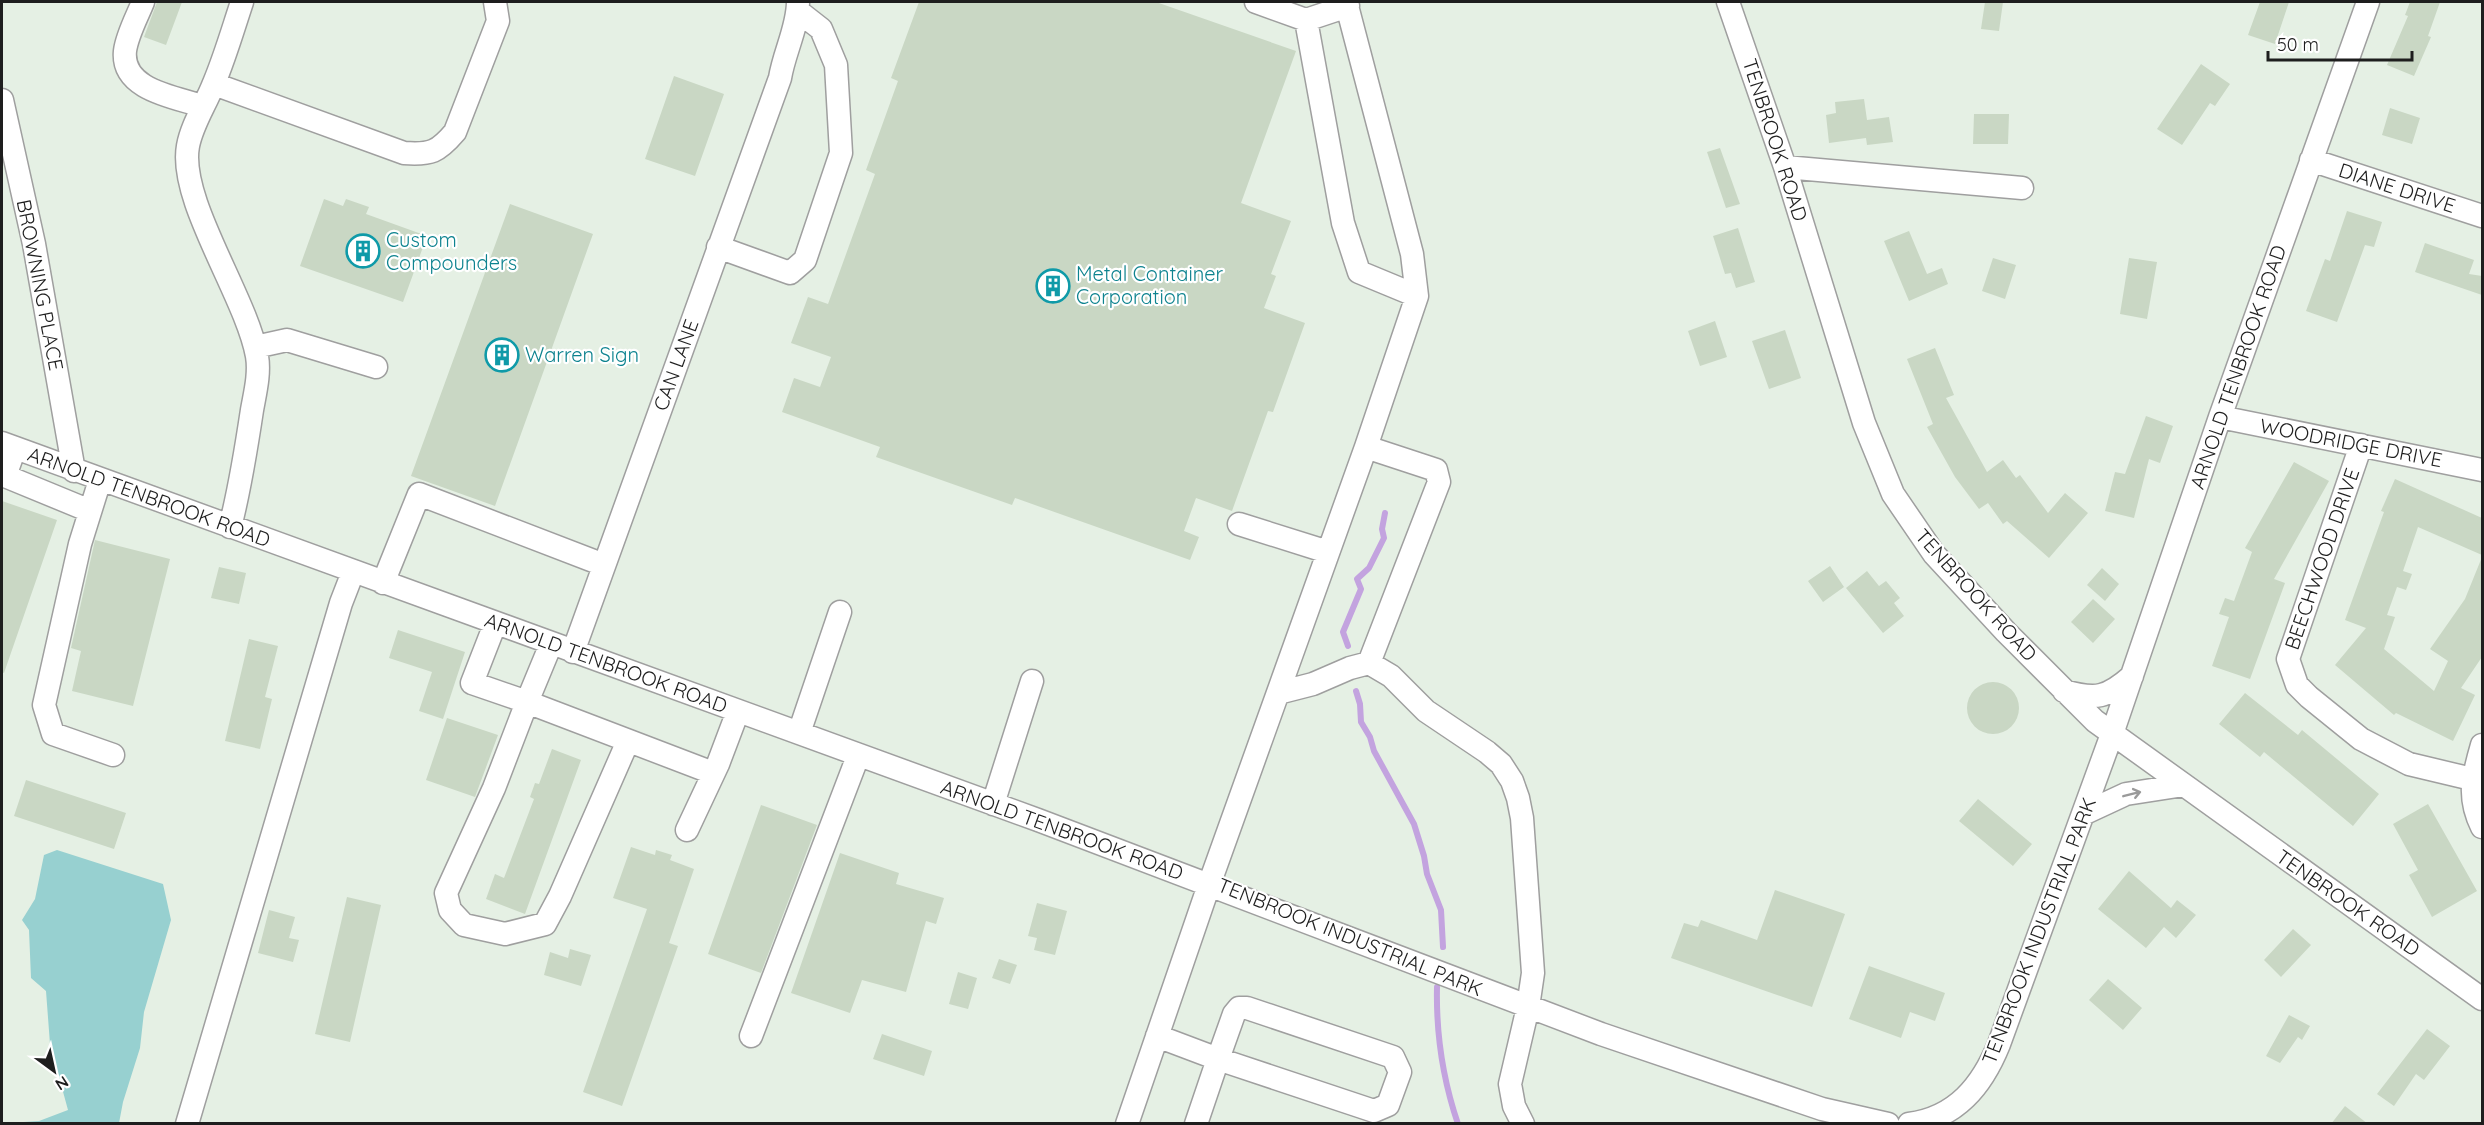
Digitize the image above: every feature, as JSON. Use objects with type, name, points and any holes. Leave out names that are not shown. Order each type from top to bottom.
[{"type":"street","points":[[143,2],[125,51],[127,69],[140,84],[202,106]]},
{"type":"street","points":[[230,527],[239,493],[256,389],[258,360],[242,306],[198,208],[189,173],[188,146],[202,106],[214,84],[242,2]]},
{"type":"street","points":[[214,84],[404,153],[425,154],[442,147],[455,132],[498,21],[495,2]]},
{"type":"street","points":[[1256,2],[1306,20],[1347,4],[1412,254],[1418,296]]},
{"type":"street","name":"TENBROOK ROAD","points":[[1728,2],[1785,167],[1864,423],[1893,494],[1934,555],[2095,722],[2482,999]]},
{"type":"street","name":"ARNOLD TENBROOK ROAD","points":[[2112,734],[2220,417],[2368,2]]},
{"type":"street","points":[[718,247],[790,273],[805,260],[841,153],[836,65],[821,29],[798,6]]},
{"type":"street","name":"CAN LANE","points":[[573,652],[780,78],[783,57],[798,6]]},
{"type":"street","points":[[1306,20],[1343,223],[1359,272],[1418,296]]},
{"type":"street","name":"BROWNING PLACE","points":[[2,100],[34,244],[74,471]]},
{"type":"street","name":"DIANE DRIVE","points":[[2311,160],[2482,216]]},
{"type":"street","points":[[1785,167],[2022,188]]},
{"type":"street","name":"TENBROOK INDUSTRIAL PARK","points":[[1418,296],[1209,885],[1528,1007],[1748,1085],[1850,1116],[1888,1124]]},
{"type":"street","points":[[255,347],[287,340],[376,367]]},
{"type":"street","name":"WOODRIDGE DRIVE","points":[[2220,417],[2482,470]]},
{"type":"street","points":[[8,446],[3,476],[90,511]]},
{"type":"street","name":"ARNOLD TENBROOK ROAD","points":[[8,446],[799,733],[1209,885]]},
{"type":"street","name":"BEECHWOOD DRIVE","points":[[2361,446],[2288,659],[2297,685],[2308,698],[2361,739],[2409,764],[2472,779]]},
{"type":"street","points":[[1366,447],[1436,470],[1439,482],[1369,663]]},
{"type":"street","points":[[99,480],[80,544],[44,705],[52,734],[113,754]]},
{"type":"street","points":[[382,583],[419,494],[604,565]]},
{"type":"street","points":[[1239,524],[1328,552]]},
{"type":"street","points":[[187,1124],[338,615],[353,572]]},
{"type":"street","points":[[799,733],[840,612]]},
{"type":"street","points":[[495,624],[472,682],[713,773]]},
{"type":"street","points":[[551,644],[494,788],[446,893],[450,910],[464,925],[505,934],[545,924],[560,896],[628,741]]},
{"type":"street","points":[[1278,693],[1313,684],[1350,668],[1369,663],[1391,676],[1426,711],[1487,752],[1501,764],[1512,781],[1518,798],[1523,830],[1533,973],[1528,1007],[1510,1084],[1514,1106],[1523,1124]]},
{"type":"street","points":[[2064,691],[2084,697],[2100,697],[2117,689],[2132,676]]},
{"type":"street","points":[[993,804],[1032,681]]},
{"type":"street","points":[[687,830],[738,711]]},
{"type":"street","name":"TENBROOK INDUSTRIAL PARK","points":[[1909,1124],[1930,1119],[1957,1106],[1974,1090],[1990,1066],[2112,734]]},
{"type":"street","points":[[2482,745],[2472,779],[2475,812],[2482,827]]},
{"type":"street","points":[[750,1036],[858,756]]},
{"type":"street","points":[[2083,814],[2126,794],[2184,785]]},
{"type":"street","points":[[1127,1124],[1209,885]]},
{"type":"street","points":[[1158,1036],[1218,1059],[1374,1111],[1388,1105],[1400,1072],[1393,1057],[1247,1008],[1239,1008],[1234,1014],[1218,1059],[1196,1124]]},
{"type":"shaded area","points":[[57,850],[163,884],[171,920],[144,1012],[140,1048],[123,1102],[119,1123],[8,1123],[39,1121],[68,1110],[50,1044],[46,991],[31,978],[29,930],[22,920],[35,899],[44,855]]},
{"type":"building","points":[[157,2],[182,2],[166,45],[144,37]]},
{"type":"building","name":"Metal Container Corporation","points":[[919,2],[1156,2],[1296,51],[1241,203],[1291,221],[1271,274],[1276,276],[1264,308],[1305,323],[1273,412],[1268,411],[1232,511],[1196,498],[1184,531],[1199,537],[1190,560],[1015,498],[1012,505],[876,457],[880,447],[782,412],[794,378],[820,387],[831,357],[791,343],[808,297],[828,304],[875,174],[866,170],[898,81],[891,78]]},
{"type":"building","points":[[1985,2],[2003,2],[1999,31],[1981,29]]},
{"type":"building","points":[[2260,2],[2289,2],[2275,44],[2248,35]]},
{"type":"building","points":[[2410,2],[2440,2],[2428,36],[2431,37],[2414,76],[2387,65],[2408,16],[2405,15]]},
{"type":"building","points":[[2201,64],[2230,84],[2215,106],[2210,103],[2182,145],[2157,129]]},
{"type":"building","points":[[674,76],[724,94],[695,176],[645,159]]},
{"type":"building","points":[[1864,99],[1867,120],[1889,117],[1893,142],[1867,145],[1866,138],[1829,143],[1826,115],[1836,113],[1835,102]]},
{"type":"building","points":[[2390,108],[2420,118],[2412,144],[2382,135]]},
{"type":"building","points":[[1974,114],[2009,114],[2008,144],[1973,144]]},
{"type":"building","points":[[1720,148],[1740,204],[1726,208],[1707,152]]},
{"type":"building","name":"Custom Compounders","points":[[324,199],[343,206],[346,199],[369,207],[366,214],[427,236],[403,302],[300,266]]},
{"type":"building","name":"Warren Sign","points":[[510,204],[593,234],[495,506],[411,476]]},
{"type":"building","points":[[2347,211],[2382,222],[2374,247],[2365,245],[2337,322],[2306,311],[2325,259],[2330,261]]},
{"type":"building","points":[[1738,228],[1755,282],[1736,288],[1731,273],[1725,274],[1713,236]]},
{"type":"building","points":[[1909,231],[1927,274],[1942,268],[1948,284],[1909,301],[1884,241]]},
{"type":"building","points":[[2425,243],[2474,260],[2469,274],[2482,276],[2482,295],[2415,272]]},
{"type":"building","points":[[1993,258],[2016,265],[2005,299],[1982,291]]},
{"type":"building","points":[[2129,258],[2157,262],[2147,319],[2120,314]]},
{"type":"building","points":[[1715,321],[1727,357],[1700,366],[1688,331]]},
{"type":"building","points":[[1785,330],[1801,378],[1769,389],[1752,341]]},
{"type":"building","points":[[1935,348],[1954,395],[1946,398],[1987,472],[2003,460],[2016,478],[2020,475],[2048,513],[2065,493],[2088,513],[2049,558],[2007,521],[2003,524],[1988,503],[1979,509],[1955,477],[1927,427],[1933,424],[1907,359]]},
{"type":"building","points":[[2146,416],[2173,426],[2160,463],[2149,459],[2134,518],[2105,511],[2115,472],[2125,474]]},
{"type":"building","points":[[2294,462],[2329,481],[2274,579],[2285,583],[2250,679],[2212,666],[2229,617],[2219,614],[2225,598],[2234,601],[2252,552],[2245,548]]},
{"type":"building","points":[[2395,479],[2482,518],[2482,555],[2418,527],[2403,571],[2412,574],[2406,590],[2397,587],[2387,615],[2395,617],[2384,649],[2434,691],[2448,661],[2430,649],[2465,599],[2482,557],[2482,657],[2461,688],[2475,695],[2453,741],[2396,713],[2394,715],[2335,665],[2366,628],[2345,620],[2384,512],[2381,511]]},
{"type":"building","points":[[2,501],[57,520],[4,673],[2,672]]},
{"type":"building","points":[[95,540],[170,559],[133,706],[72,691],[81,651],[71,648]]},
{"type":"building","points":[[1830,566],[1844,587],[1823,602],[1808,581]]},
{"type":"building","points":[[219,567],[246,573],[239,604],[211,598]]},
{"type":"building","points":[[2102,568],[2119,584],[2105,601],[2087,585]]},
{"type":"building","points":[[1867,571],[1879,586],[1886,581],[1900,598],[1894,603],[1904,616],[1883,633],[1846,588]]},
{"type":"building","points":[[2093,599],[2115,619],[2093,643],[2071,622]]},
{"type":"building","points":[[398,630],[465,652],[443,719],[419,711],[432,672],[389,658]]},
{"type":"building","points":[[249,639],[278,646],[265,697],[272,699],[260,749],[225,741]]},
{"type":"building","points":[[1988,682],[1998,682],[2012,689],[2019,708],[2012,727],[1998,734],[1988,734],[1978,730],[1971,723],[1967,713],[1967,703],[1971,693],[1978,686]]},
{"type":"building","points":[[2245,693],[2298,735],[2302,730],[2379,794],[2353,826],[2264,752],[2260,757],[2219,724]]},
{"type":"building","points":[[447,718],[498,735],[475,797],[426,780]]},
{"type":"building","points":[[552,749],[581,760],[525,914],[486,899],[495,874],[504,878],[534,799],[530,797],[535,783],[539,784]]},
{"type":"building","points":[[26,780],[126,813],[114,849],[14,816]]},
{"type":"building","points":[[1978,799],[2032,844],[2013,866],[1959,821]]},
{"type":"building","points":[[2428,804],[2477,891],[2432,917],[2409,875],[2418,870],[2393,824]]},
{"type":"building","points":[[761,805],[817,825],[761,973],[708,954]]},
{"type":"building","points":[[631,847],[655,855],[656,850],[672,855],[670,860],[694,869],[669,943],[678,946],[622,1106],[583,1092],[647,909],[613,898]]},
{"type":"building","points":[[840,853],[899,873],[896,884],[944,898],[936,924],[926,921],[906,992],[862,980],[850,1013],[791,993]]},
{"type":"building","points":[[2129,871],[2171,908],[2177,900],[2196,915],[2176,938],[2164,927],[2146,948],[2098,909]]},
{"type":"building","points":[[1775,890],[1845,914],[1812,1007],[1671,958],[1684,923],[1698,927],[1701,920],[1757,940]]},
{"type":"building","points":[[347,897],[381,905],[350,1042],[315,1034]]},
{"type":"building","points":[[1037,903],[1067,911],[1055,955],[1034,950],[1037,938],[1028,936]]},
{"type":"building","points":[[269,910],[295,917],[289,938],[299,940],[293,962],[258,953]]},
{"type":"building","points":[[2293,929],[2311,945],[2281,977],[2264,960]]},
{"type":"building","points":[[570,949],[591,955],[581,986],[544,975],[550,952],[568,958]]},
{"type":"building","points":[[999,959],[1017,965],[1010,984],[992,978]]},
{"type":"building","points":[[1869,966],[1945,993],[1935,1021],[1910,1012],[1901,1038],[1849,1019]]},
{"type":"building","points":[[958,972],[977,978],[968,1009],[949,1004]]},
{"type":"building","points":[[2108,979],[2142,1008],[2123,1030],[2089,1000]]},
{"type":"building","points":[[2289,1015],[2310,1026],[2302,1040],[2298,1037],[2280,1063],[2266,1056]]},
{"type":"building","points":[[2427,1029],[2450,1046],[2424,1080],[2416,1074],[2394,1106],[2377,1094]]},
{"type":"building","points":[[882,1034],[932,1051],[924,1076],[873,1059]]},
{"type":"building","points":[[2345,1106],[2368,1124],[2331,1124]]},
{"type":"waterway","points":[[1348,646],[1343,632],[1361,589],[1357,579],[1369,568],[1384,538],[1382,529],[1385,513]]},
{"type":"waterway","points":[[1356,691],[1360,704],[1361,722],[1370,737],[1374,751],[1414,824],[1427,874],[1441,910],[1443,947]]},
{"type":"waterway","points":[[1437,987],[1442,1056],[1448,1090],[1458,1124]]},
{"type":"place","name":"Custom Compounders","points":[[363,251]]},
{"type":"place","name":"Metal Container Corporation","points":[[1053,286]]},
{"type":"place","name":"Warren Sign","points":[[502,355]]}]
